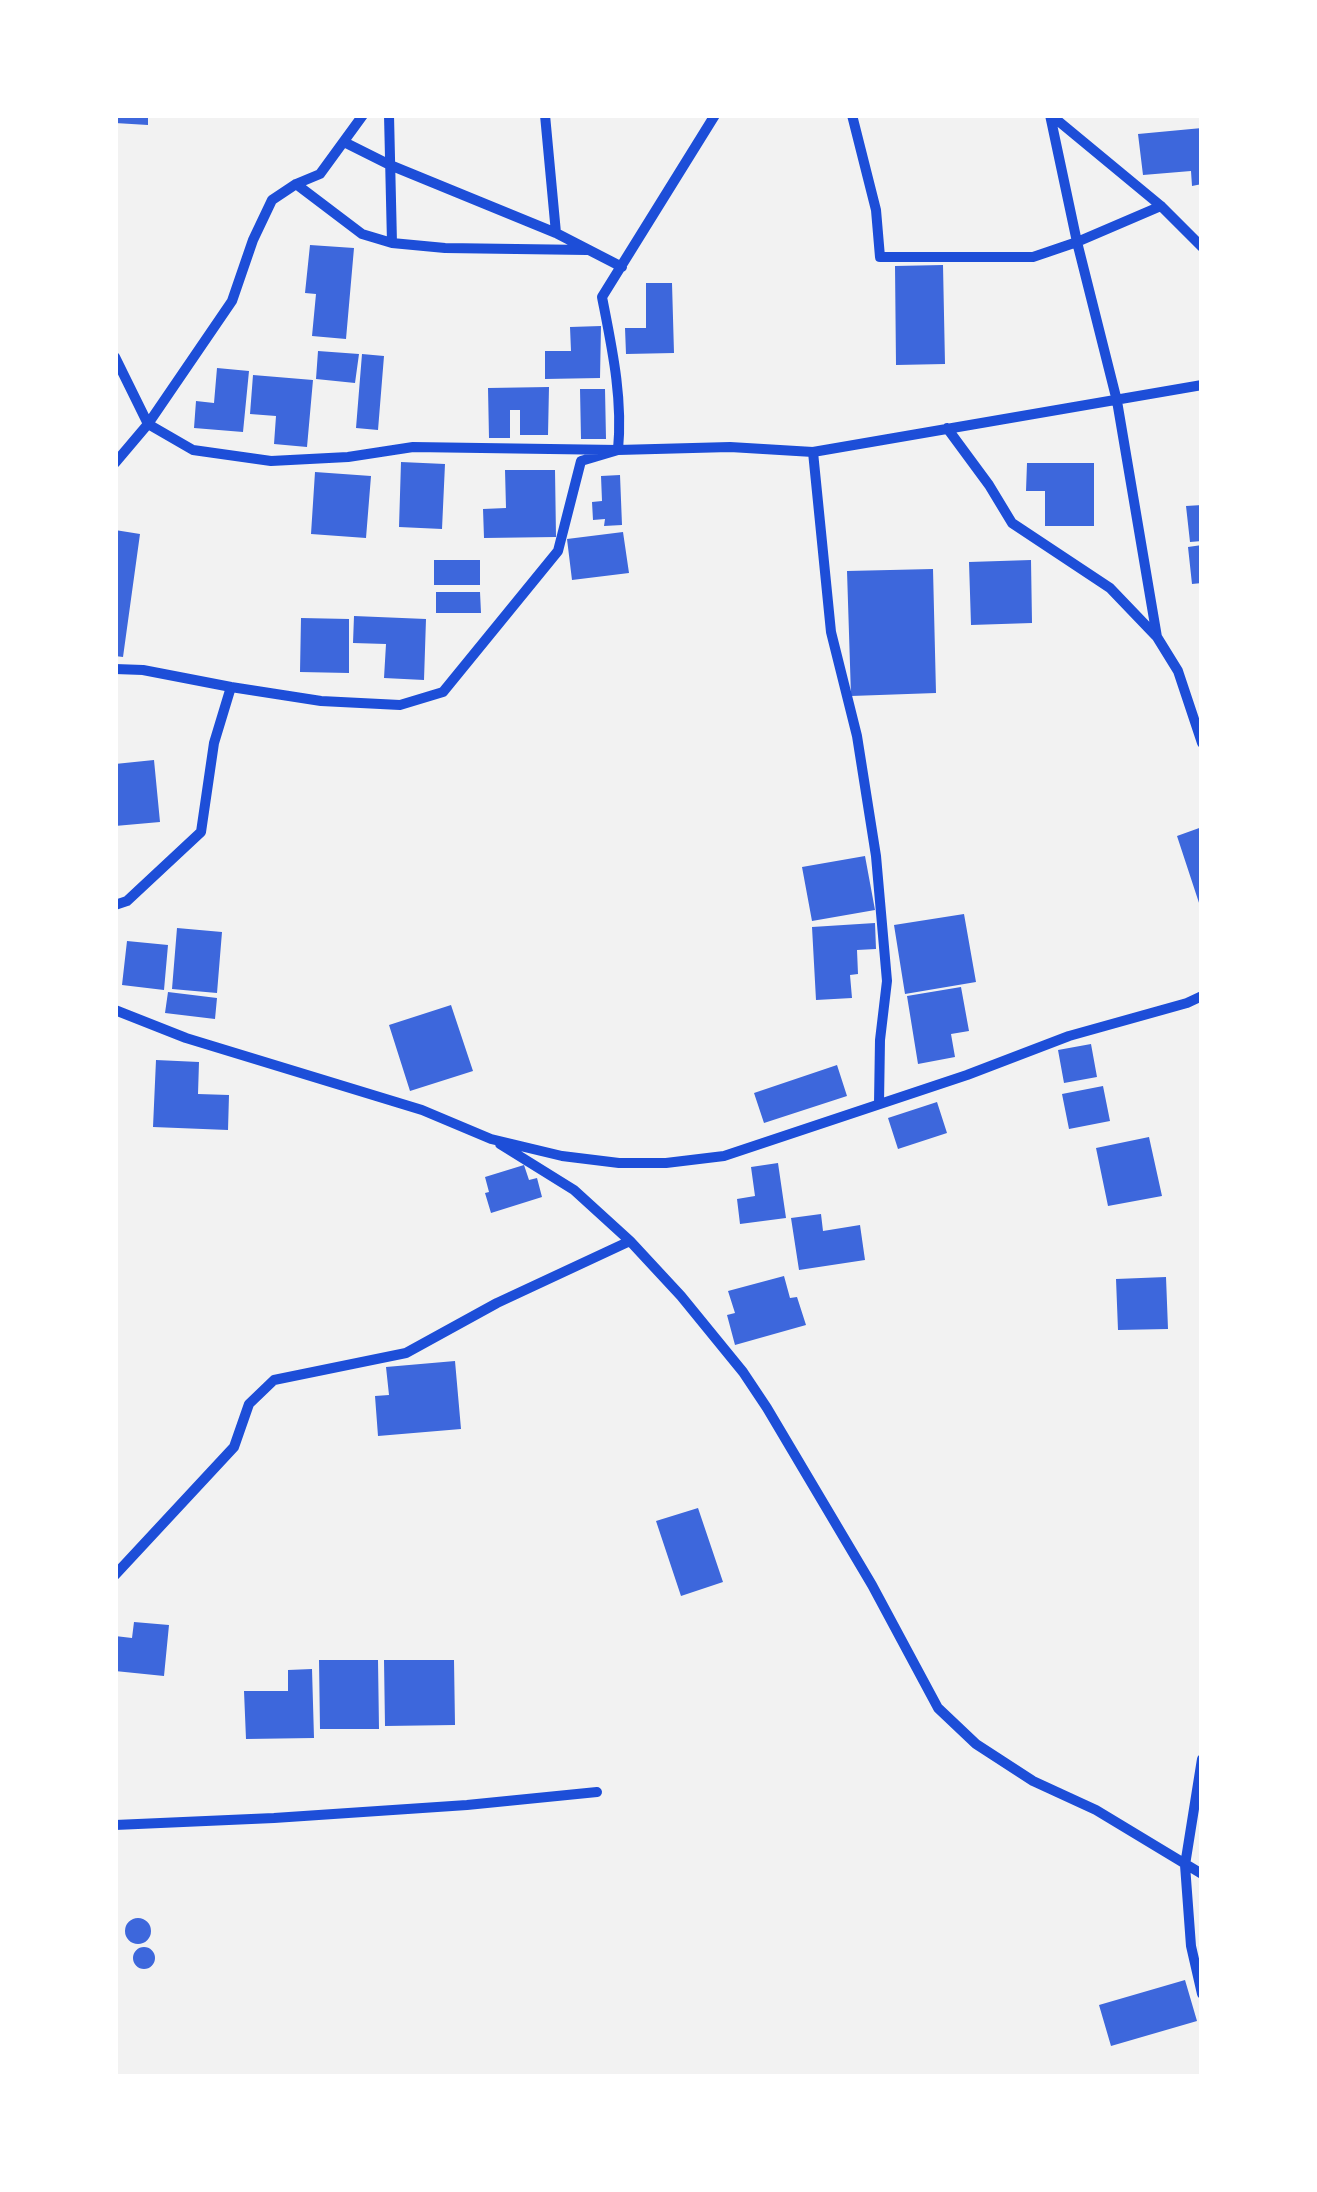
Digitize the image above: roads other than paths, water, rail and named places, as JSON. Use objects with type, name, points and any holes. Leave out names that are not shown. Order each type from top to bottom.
[{"type":"street","points":[[115,463],[148,424],[232,301],[272,200],[320,174],[364,115]]},
{"type":"street","points":[[389,115],[392,243]]},
{"type":"street","points":[[544,115],[556,233]]},
{"type":"street","points":[[618,450],[621,422],[616,370],[602,298],[715,115]]},
{"type":"street","points":[[852,115],[876,210],[880,258],[1032,257],[1161,206]]},
{"type":"street","points":[[1050,115],[1117,400],[1157,637]]},
{"type":"street","points":[[1050,115],[1161,206],[1202,247]]},
{"type":"street","points":[[344,142],[556,233],[622,268]]},
{"type":"street","points":[[296,184],[362,234],[392,243],[446,248],[587,250]]},
{"type":"street","points":[[115,357],[148,424],[193,450],[271,461],[348,457],[413,446],[618,450],[730,447],[813,452],[1202,386]]},
{"type":"street","points":[[947,428],[1012,523],[1110,588],[1157,637],[1178,671],[1202,743]]},
{"type":"street","points":[[115,669],[143,670],[231,688],[322,700],[400,705],[443,692],[558,551],[581,461],[618,450]]},
{"type":"street","points":[[813,452],[830,632],[857,736],[876,856],[887,981],[880,1040],[879,1104]]},
{"type":"street","points":[[115,905],[127,901],[201,832],[214,743],[231,688]]},
{"type":"street","points":[[491,1139],[562,1156],[619,1163],[666,1163],[724,1156],[967,1075],[1069,1036],[1202,996]]},
{"type":"street","points":[[115,1010],[186,1038],[422,1110],[491,1139],[574,1190],[630,1240],[743,1372],[872,1585],[938,1708],[976,1744],[1032,1781],[1096,1810],[1202,1874]]},
{"type":"street","points":[[115,1575],[234,1447],[249,1404],[274,1380],[406,1353],[496,1303],[630,1240]]},
{"type":"street","points":[[1202,1759],[1185,1864],[1191,1946],[1202,1994]]},
{"type":"street","points":[[115,1825],[467,1805],[597,1792]]}]
